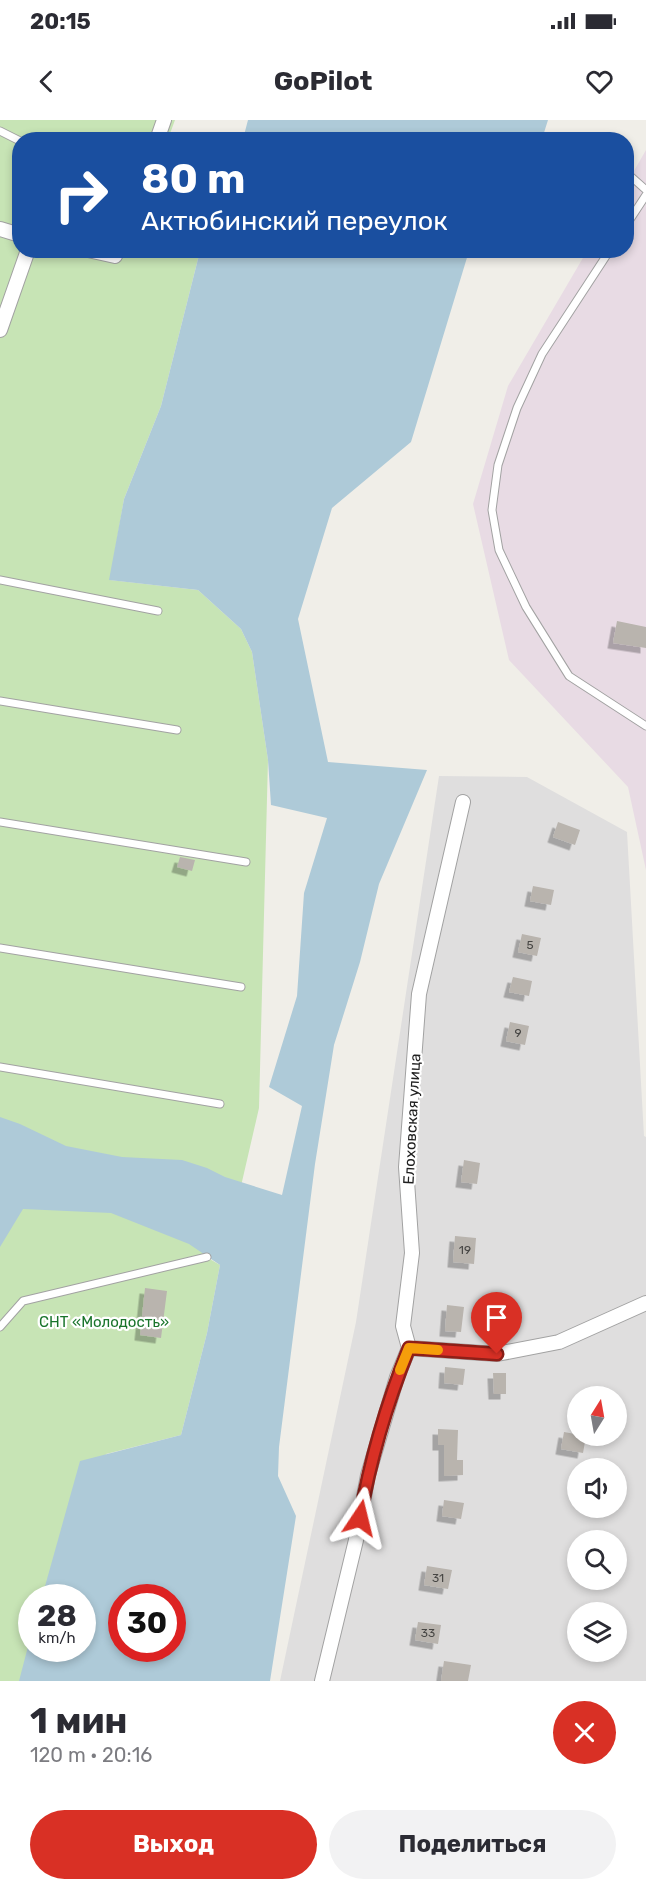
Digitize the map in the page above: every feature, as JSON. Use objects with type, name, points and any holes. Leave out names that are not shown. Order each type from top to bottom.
[{"type":"street","points":[[0,330],[25,258]]},
{"type":"street","name":"Елоховская улица","points":[[409,1348],[403,1326],[412,1253],[406,1167],[419,994],[463,801]]},
{"type":"street","points":[[322,1681],[356,1540],[368,1474],[397,1377],[409,1348],[497,1354],[560,1342],[646,1303]]},
{"type":"lane","points":[[634,179],[646,190]]},
{"type":"lane","points":[[634,214],[646,195]]},
{"type":"lane","points":[[605,258],[542,354],[517,408],[498,465],[492,510],[499,550],[526,607],[569,676],[646,726]]},
{"type":"lane","points":[[0,580],[158,611]]},
{"type":"lane","points":[[0,701],[177,730]]},
{"type":"lane","points":[[0,822],[246,862]]},
{"type":"lane","points":[[0,948],[241,987]]},
{"type":"lane","points":[[0,1067],[220,1104]]},
{"type":"lane","points":[[0,1327],[23,1301],[207,1257]]},
{"type":"shaded area","points":[[646,150],[646,870],[628,787],[509,660],[473,504],[508,386],[583,258],[634,258],[634,171]]},
{"type":"shaded area","points":[[439,776],[527,777],[627,832],[644,1136],[646,1137],[646,1681],[280,1681],[356,1322]]},
{"type":"green space","name":"СНТ «Молодость»","points":[[0,120],[175,120],[171,132],[12,132],[12,258],[198,258],[161,406],[124,499],[110,580],[198,590],[241,629],[252,652],[268,760],[259,1108],[238,1199],[208,1258],[220,1265],[207,1333],[181,1435],[106,1454],[65,1584],[18,1584],[18,1662],[36,1662],[41,1681],[0,1681]]},
{"type":"water","points":[[248,120],[548,120],[544,132],[245,132]]},
{"type":"water","points":[[198,258],[467,258],[411,442],[332,508],[298,619],[328,762],[427,770],[379,884],[360,962],[334,1045],[315,1164],[279,1447],[278,1476],[296,1516],[270,1681],[19,1681],[24,1662],[96,1662],[96,1584],[46,1584],[80,1461],[181,1435],[207,1333],[220,1265],[189,1244],[111,1213],[23,1209],[0,1247],[0,1117],[66,1146],[122,1157],[182,1160],[225,1177],[282,1195],[302,1106],[269,1087],[297,996],[304,893],[327,818],[271,805],[268,760],[252,652],[241,629],[198,590],[109,580],[124,499],[161,406]]},
{"type":"building","points":[[617,621],[646,627],[646,648],[613,643]]},
{"type":"building","points":[[558,822],[580,830],[575,845],[553,837]]},
{"type":"building","points":[[180,857],[195,860],[192,871],[177,867]]},
{"type":"building","points":[[533,886],[554,890],[551,905],[530,901]]},
{"type":"building","points":[[522,934],[541,938],[537,956],[518,952]]},
{"type":"building","points":[[513,977],[532,981],[529,996],[509,992]]},
{"type":"building","points":[[510,1022],[529,1026],[525,1045],[506,1041]]},
{"type":"building","points":[[464,1160],[480,1163],[477,1184],[461,1182]]},
{"type":"building","points":[[455,1236],[476,1238],[474,1264],[453,1262]]},
{"type":"building","points":[[145,1288],[167,1291],[161,1338],[140,1335]]},
{"type":"building","points":[[447,1305],[464,1307],[461,1332],[445,1331]]},
{"type":"building","points":[[445,1367],[465,1369],[463,1385],[444,1383]]},
{"type":"building","points":[[493,1373],[506,1373],[506,1394],[494,1394]]},
{"type":"building","points":[[438,1429],[458,1430],[457,1460],[463,1460],[463,1475],[444,1476],[444,1445],[438,1445]]},
{"type":"building","points":[[564,1432],[567,1433],[567,1446],[584,1446],[583,1453],[561,1449]]},
{"type":"building","points":[[444,1500],[464,1503],[461,1519],[442,1516]]},
{"type":"building","points":[[427,1566],[452,1570],[448,1589],[424,1585]]},
{"type":"building","points":[[418,1622],[441,1625],[438,1644],[415,1640]]},
{"type":"building","points":[[444,1661],[471,1665],[468,1681],[441,1681]]},
{"type":"slow traffic","points":[[400,1370],[409,1348],[438,1350]]},
{"type":"route","points":[[360,1518],[368,1474],[397,1377],[409,1348],[497,1354]]}]
